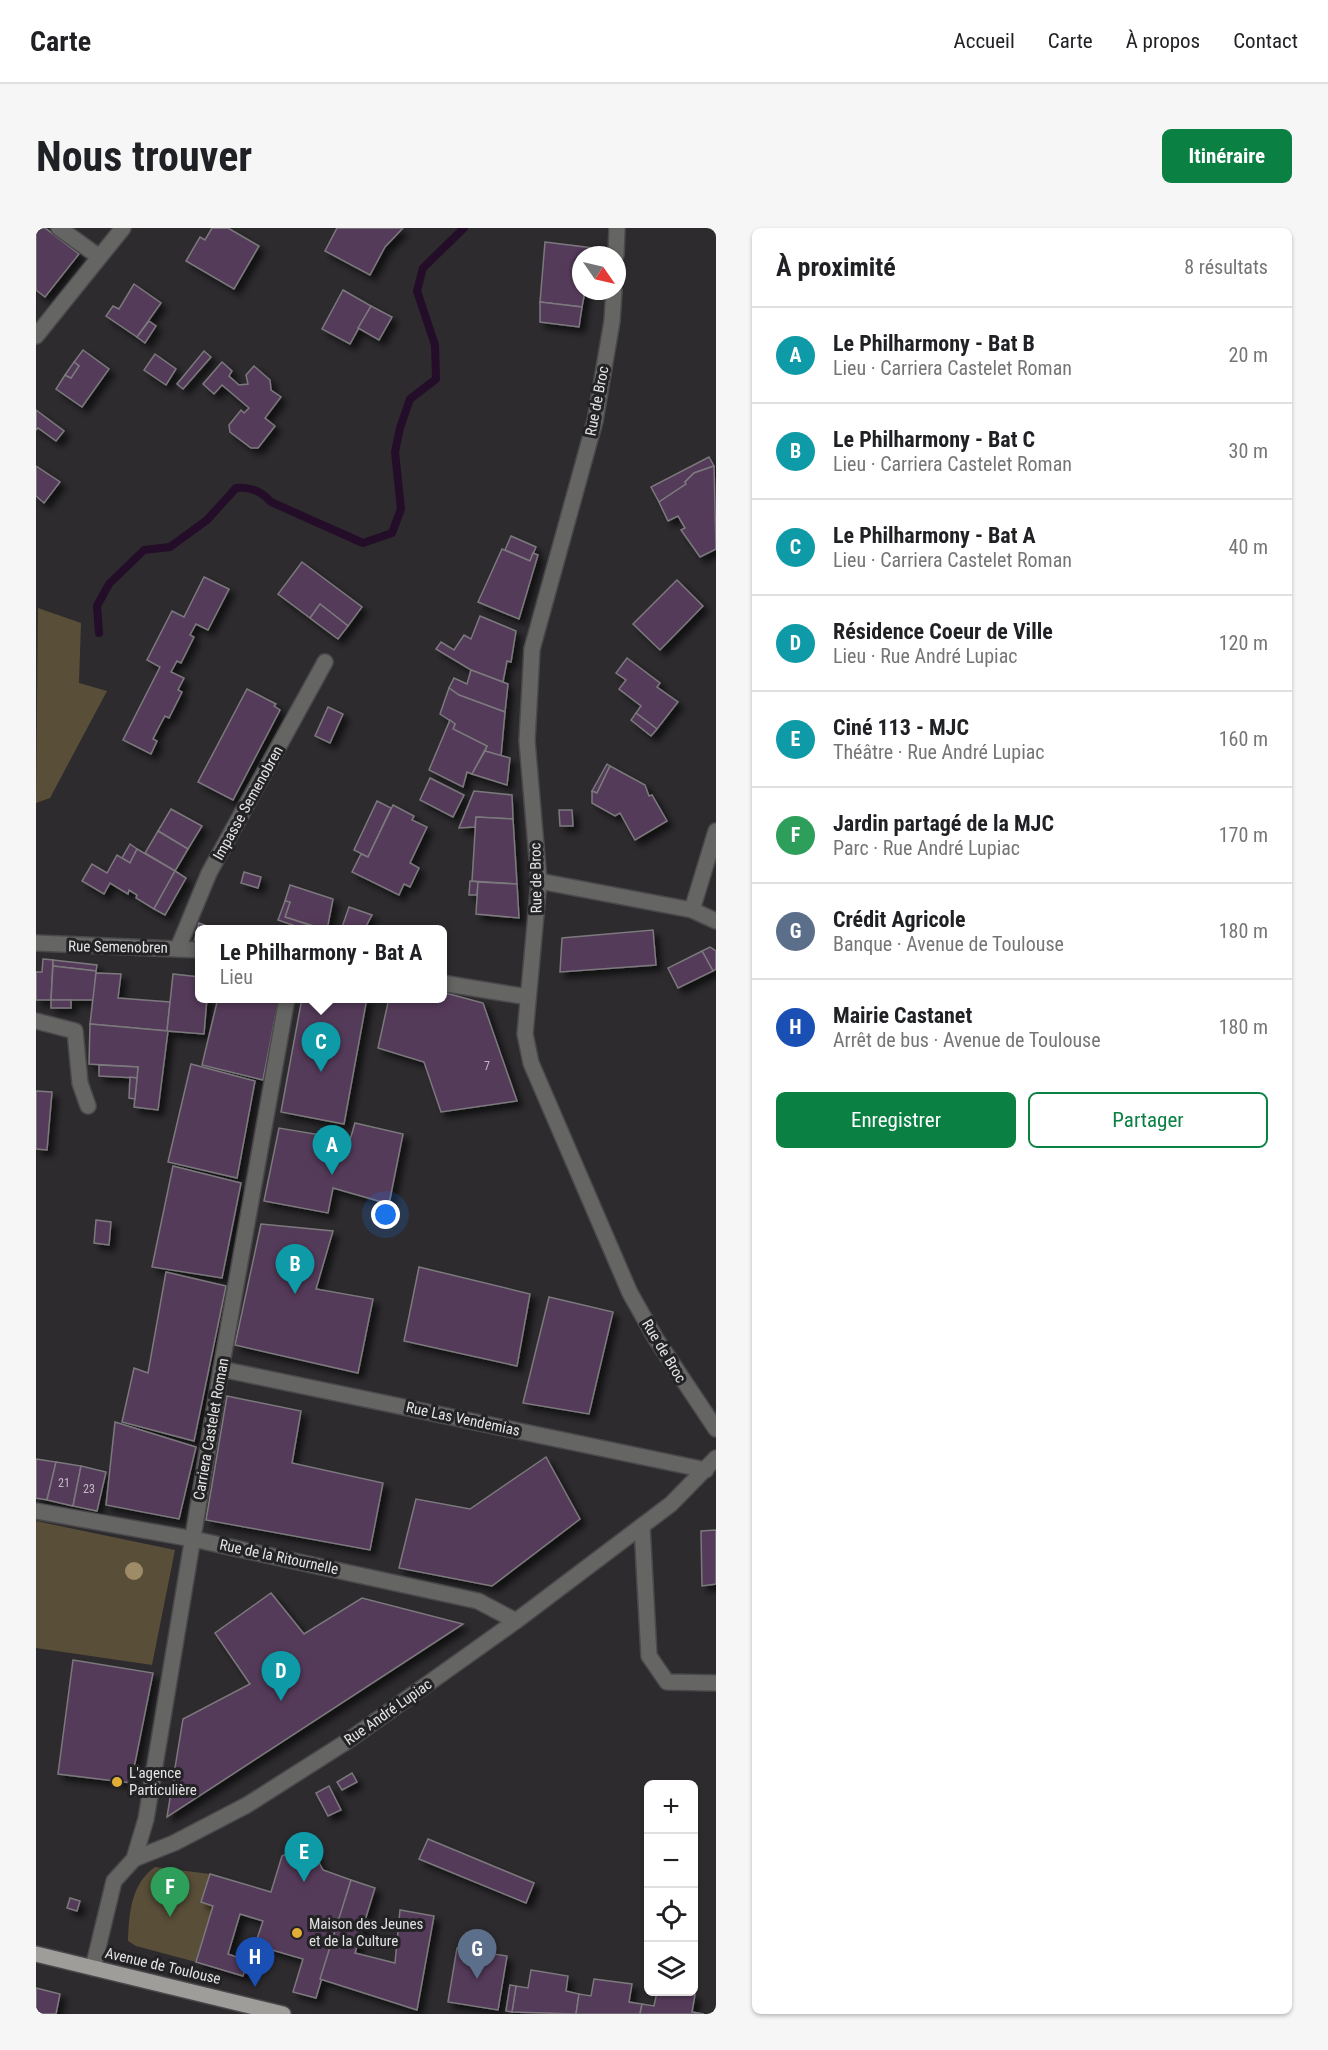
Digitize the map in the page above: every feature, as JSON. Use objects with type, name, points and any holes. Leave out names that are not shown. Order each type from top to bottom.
[{"type":"main road","name":"Avenue de Toulouse","points":[[36,1954],[283,2014]]},
{"type":"street","points":[[59,228],[98,256]]},
{"type":"street","points":[[36,336],[98,256],[123,228]]},
{"type":"street","points":[[616,246],[617,228]]},
{"type":"street","name":"Rue de Broc","points":[[613,300],[595,421],[532,649],[527,741],[539,881],[525,1035],[531,1063],[620,1271],[656,1339],[716,1429]]},
{"type":"street","name":"Impasse Semenobren","points":[[178,948],[210,873],[325,662]]},
{"type":"street","points":[[692,909],[716,831]]},
{"type":"street","points":[[539,881],[692,909],[716,921]]},
{"type":"street","name":"Rue Semenobren","points":[[36,943],[195,950]]},
{"type":"street","points":[[447,984],[528,997]]},
{"type":"street","name":"Carriera Castelet Roman","points":[[134,1859],[146,1819],[221,1369],[286,1003]]},
{"type":"street","points":[[36,1021],[75,1031],[80,1083],[88,1106]]},
{"type":"street","name":"Rue Las Vendemias","points":[[221,1369],[711,1464]]},
{"type":"street","name":"Rue André Lupiac","points":[[93,1968],[114,1881],[134,1859],[174,1843],[247,1805],[346,1742],[516,1621],[642,1526],[670,1504],[711,1464]]},
{"type":"street","name":"Rue de la Ritournelle","points":[[36,1510],[193,1539],[478,1601],[516,1621]]},
{"type":"street","points":[[642,1526],[649,1656],[667,1682],[716,1683]]},
{"type":"shaded area","points":[[38,608],[81,623],[79,683],[107,691],[50,798],[36,803]]},
{"type":"shaded area","points":[[36,1521],[175,1550],[152,1665],[36,1648]]},
{"type":"shaded area","points":[[155,1867],[210,1874],[201,1902],[213,1906],[196,1962],[136,1946],[128,1941],[129,1920],[136,1891],[147,1874]]},
{"type":"building","points":[[36,228],[45,228],[79,254],[45,297],[36,290]]},
{"type":"building","points":[[212,228],[228,228],[259,246],[234,289],[186,261],[200,237],[205,240]]},
{"type":"building","points":[[337,228],[403,228],[385,247],[370,275],[325,251]]},
{"type":"building","points":[[545,242],[577,246],[572,246],[572,300],[583,300],[582,307],[540,302]]},
{"type":"building","points":[[134,284],[161,303],[137,337],[106,316],[113,306],[119,309]]},
{"type":"building","points":[[343,290],[371,306],[350,344],[322,329]]},
{"type":"building","points":[[540,302],[582,307],[579,327],[540,322]]},
{"type":"building","points":[[371,306],[392,317],[379,340],[358,328]]},
{"type":"building","points":[[149,321],[156,326],[145,343],[137,337]]},
{"type":"building","points":[[83,350],[109,369],[82,407],[56,389],[65,375],[71,378],[79,366],[74,362]]},
{"type":"building","points":[[204,351],[211,357],[183,389],[177,384]]},
{"type":"building","points":[[155,354],[176,369],[166,385],[144,370]]},
{"type":"building","points":[[74,362],[79,366],[71,378],[65,375]]},
{"type":"building","points":[[222,362],[232,371],[229,376],[239,385],[248,384],[246,375],[254,366],[270,380],[271,390],[281,397],[265,418],[275,426],[258,448],[251,448],[230,432],[229,425],[241,410],[244,413],[249,408],[222,385],[214,394],[203,384]]},
{"type":"building","points":[[36,410],[64,431],[56,441],[38,428],[36,430]]},
{"type":"building","points":[[709,457],[714,466],[694,473],[685,482],[686,484],[659,502],[651,487]]},
{"type":"building","points":[[36,466],[60,482],[44,503],[36,496]]},
{"type":"building","points":[[714,466],[716,549],[700,557],[681,530],[685,528],[678,516],[668,521],[659,502],[686,484],[685,482],[694,473]]},
{"type":"building","points":[[511,536],[536,547],[530,561],[505,550]]},
{"type":"building","points":[[502,549],[530,561],[533,553],[538,555],[519,619],[478,602]]},
{"type":"building","points":[[302,562],[362,607],[348,626],[320,604],[310,618],[278,594]]},
{"type":"building","points":[[204,577],[229,589],[208,630],[196,624],[190,635],[194,637],[181,663],[177,661],[171,672],[184,678],[178,690],[182,692],[169,718],[165,716],[153,739],[157,741],[151,754],[123,740],[160,667],[147,660],[172,611],[184,617]]},
{"type":"building","points":[[677,580],[703,606],[660,650],[633,624]]},
{"type":"building","points":[[320,604],[348,626],[338,639],[310,618]]},
{"type":"building","points":[[480,616],[516,631],[511,662],[507,661],[503,682],[471,670],[436,649],[441,642],[454,650],[464,635],[471,639]]},
{"type":"building","points":[[627,658],[660,683],[657,687],[678,702],[657,729],[636,713],[641,706],[619,689],[626,680],[616,673]]},
{"type":"building","points":[[471,670],[508,684],[505,712],[459,695],[449,688],[454,678],[467,684]]},
{"type":"building","points":[[449,688],[459,695],[505,712],[501,756],[485,751],[487,746],[453,729],[455,724],[440,714]]},
{"type":"building","points":[[247,689],[276,704],[274,706],[280,710],[233,800],[198,782]]},
{"type":"building","points":[[328,707],[343,714],[330,743],[315,736]]},
{"type":"building","points":[[636,713],[657,729],[651,736],[631,720]]},
{"type":"building","points":[[450,720],[455,724],[453,729],[487,746],[472,774],[467,772],[463,787],[429,770]]},
{"type":"building","points":[[485,751],[510,758],[507,785],[472,774]]},
{"type":"building","points":[[607,764],[610,766],[597,793],[592,791]]},
{"type":"building","points":[[610,766],[645,785],[649,796],[652,795],[667,821],[635,840],[620,813],[615,816],[592,803],[592,791],[597,793]]},
{"type":"building","points":[[430,778],[464,795],[453,817],[420,800]]},
{"type":"building","points":[[474,791],[512,795],[513,819],[476,817],[475,827],[459,828]]},
{"type":"building","points":[[377,801],[391,808],[368,857],[354,850]]},
{"type":"building","points":[[393,805],[414,816],[412,820],[427,827],[410,863],[419,868],[410,887],[404,884],[399,895],[352,872],[361,854],[368,857]]},
{"type":"building","points":[[171,809],[202,826],[188,849],[158,831]]},
{"type":"building","points":[[559,810],[572,810],[573,826],[560,826]]},
{"type":"building","points":[[476,817],[513,819],[517,884],[472,881]]},
{"type":"building","points":[[158,831],[188,849],[175,871],[145,853]]},
{"type":"building","points":[[130,844],[137,849],[130,863],[122,858]]},
{"type":"building","points":[[137,849],[175,871],[154,909],[136,898],[137,895],[129,890],[128,894],[110,883],[104,894],[82,881],[92,864],[107,873],[117,855],[130,863]]},
{"type":"building","points":[[175,871],[186,878],[165,915],[154,909]]},
{"type":"building","points":[[244,872],[261,877],[258,888],[241,883]]},
{"type":"building","points":[[470,881],[478,882],[477,895],[469,895]]},
{"type":"building","points":[[478,882],[517,884],[519,918],[476,914]]},
{"type":"building","points":[[290,885],[333,899],[328,925],[311,925],[285,917],[290,902],[285,901]]},
{"type":"building","points":[[285,901],[290,902],[285,917],[309,925],[292,925],[278,920]]},
{"type":"building","points":[[349,907],[372,915],[367,925],[343,925]]},
{"type":"building","points":[[653,930],[656,965],[560,972],[562,938]]},
{"type":"building","points":[[710,947],[716,951],[716,969],[713,971],[702,951]]},
{"type":"building","points":[[702,951],[713,971],[678,988],[668,968]]},
{"type":"building","points":[[43,959],[53,960],[51,1000],[36,1000],[36,972],[42,972]]},
{"type":"building","points":[[53,960],[97,965],[96,971],[53,966]]},
{"type":"building","points":[[53,966],[96,971],[94,1000],[51,1000]]},
{"type":"building","points":[[96,973],[121,974],[118,998],[170,1002],[167,1031],[90,1024]]},
{"type":"building","points":[[173,974],[195,976],[195,1003],[207,1003],[204,1034],[167,1031]]},
{"type":"building","points":[[447,993],[483,1003],[517,1101],[441,1112],[424,1062],[378,1048],[388,1003],[447,1003]]},
{"type":"building","points":[[51,1000],[71,1000],[71,1008],[51,1008]]},
{"type":"building","points":[[217,1003],[278,1003],[263,1080],[202,1065]]},
{"type":"building","points":[[301,1003],[366,1003],[344,1124],[281,1112]]},
{"type":"building","points":[[90,1024],[168,1031],[158,1110],[134,1107],[138,1067],[89,1064]]},
{"type":"building","points":[[191,1064],[255,1081],[237,1178],[168,1162]]},
{"type":"building","points":[[99,1065],[138,1067],[137,1078],[99,1076]]},
{"type":"building","points":[[130,1077],[137,1078],[135,1099],[129,1098]]},
{"type":"building","points":[[36,1091],[52,1092],[47,1150],[36,1149]]},
{"type":"building","points":[[355,1123],[403,1134],[389,1204],[333,1188],[328,1213],[264,1201],[279,1128],[350,1140]]},
{"type":"building","points":[[173,1166],[241,1183],[222,1278],[152,1267]]},
{"type":"building","points":[[96,1220],[111,1222],[109,1245],[94,1243]]},
{"type":"building","points":[[261,1224],[333,1231],[316,1289],[373,1299],[358,1373],[235,1345]]},
{"type":"building","points":[[419,1267],[530,1294],[517,1366],[404,1341]]},
{"type":"building","points":[[166,1272],[226,1286],[194,1441],[122,1422],[134,1368],[148,1373]]},
{"type":"building","points":[[549,1297],[613,1312],[589,1414],[523,1403]]},
{"type":"building","points":[[227,1396],[301,1411],[292,1463],[383,1483],[370,1550],[206,1520]]},
{"type":"building","points":[[115,1422],[196,1447],[179,1519],[106,1505]]},
{"type":"building","points":[[546,1457],[580,1519],[492,1586],[399,1568],[416,1499],[470,1509]]},
{"type":"building","points":[[36,1459],[56,1462],[47,1500],[36,1498]]},
{"type":"building","points":[[56,1462],[81,1466],[73,1506],[47,1500]]},
{"type":"building","points":[[81,1466],[106,1472],[97,1511],[73,1506]]},
{"type":"building","points":[[716,1530],[716,1584],[702,1586],[701,1531]]},
{"type":"building","points":[[271,1593],[304,1634],[362,1598],[463,1624],[167,1817],[183,1719],[250,1684],[215,1633]]},
{"type":"building","points":[[73,1660],[153,1673],[131,1783],[58,1774]]},
{"type":"building","points":[[352,1773],[357,1782],[342,1790],[337,1782]]},
{"type":"building","points":[[329,1786],[341,1810],[328,1816],[316,1793]]},
{"type":"building","points":[[428,1839],[534,1883],[526,1903],[419,1859]]},
{"type":"building","name":"Maison des Jeunes et de la Culture","points":[[298,1848],[314,1853],[323,1870],[351,1880],[316,1998],[293,1992],[303,1959],[255,1945],[263,1921],[240,1914],[228,1954],[248,1961],[243,1976],[196,1962],[213,1906],[201,1902],[210,1874],[271,1892],[282,1856]]},
{"type":"building","points":[[351,1880],[375,1888],[355,1953],[395,1963],[400,1910],[434,1916],[417,2010],[320,1979]]},
{"type":"building","points":[[70,1898],[80,1901],[77,1911],[67,1908]]},
{"type":"building","points":[[457,1948],[507,1956],[498,2010],[448,2002]]},
{"type":"building","points":[[531,1970],[568,1976],[566,1991],[579,1994],[576,2014],[512,2012],[516,1986],[528,1988]]},
{"type":"building","points":[[594,1979],[632,1984],[629,2002],[642,2004],[640,2014],[576,2014],[579,1994],[591,1996]]},
{"type":"building","points":[[510,1985],[516,1986],[512,2012],[506,2011]]},
{"type":"building","points":[[36,1988],[60,1994],[56,2014],[36,2014]]},
{"type":"building","points":[[656,1996],[695,1996],[692,2012],[704,2014],[640,2014],[642,2004],[654,2006]]},
{"type":"waterway","points":[[99,633],[97,606],[109,584],[144,550],[170,547],[207,520],[236,488],[255,491],[271,502],[363,543],[392,533],[401,509],[395,452],[400,428],[410,399],[436,379],[435,345],[417,291],[423,268],[464,228]]},
{"type":"place","name":"Le Philharmony - Bat A","points":[[321,1072]]},
{"type":"place","name":"Le Philharmony - Bat B","points":[[332,1175]]},
{"type":"place","name":"Le Philharmony - Bat C","points":[[295,1294]]},
{"type":"place","name":"Résidence Coeur de Ville","points":[[281,1701]]},
{"type":"place","name":"L'agence Particulière","points":[[117,1782]]},
{"type":"place","name":"Ciné 113 - MJC","points":[[304,1882]]},
{"type":"place","name":"Jardin partagé de la MJC","points":[[170,1917]]},
{"type":"place","name":"Maison des Jeunes et de la Culture","points":[[297,1933]]},
{"type":"place","name":"Crédit Agricole","points":[[477,1979]]},
{"type":"place","name":"Mairie Castanet","points":[[255,1987]]}]
